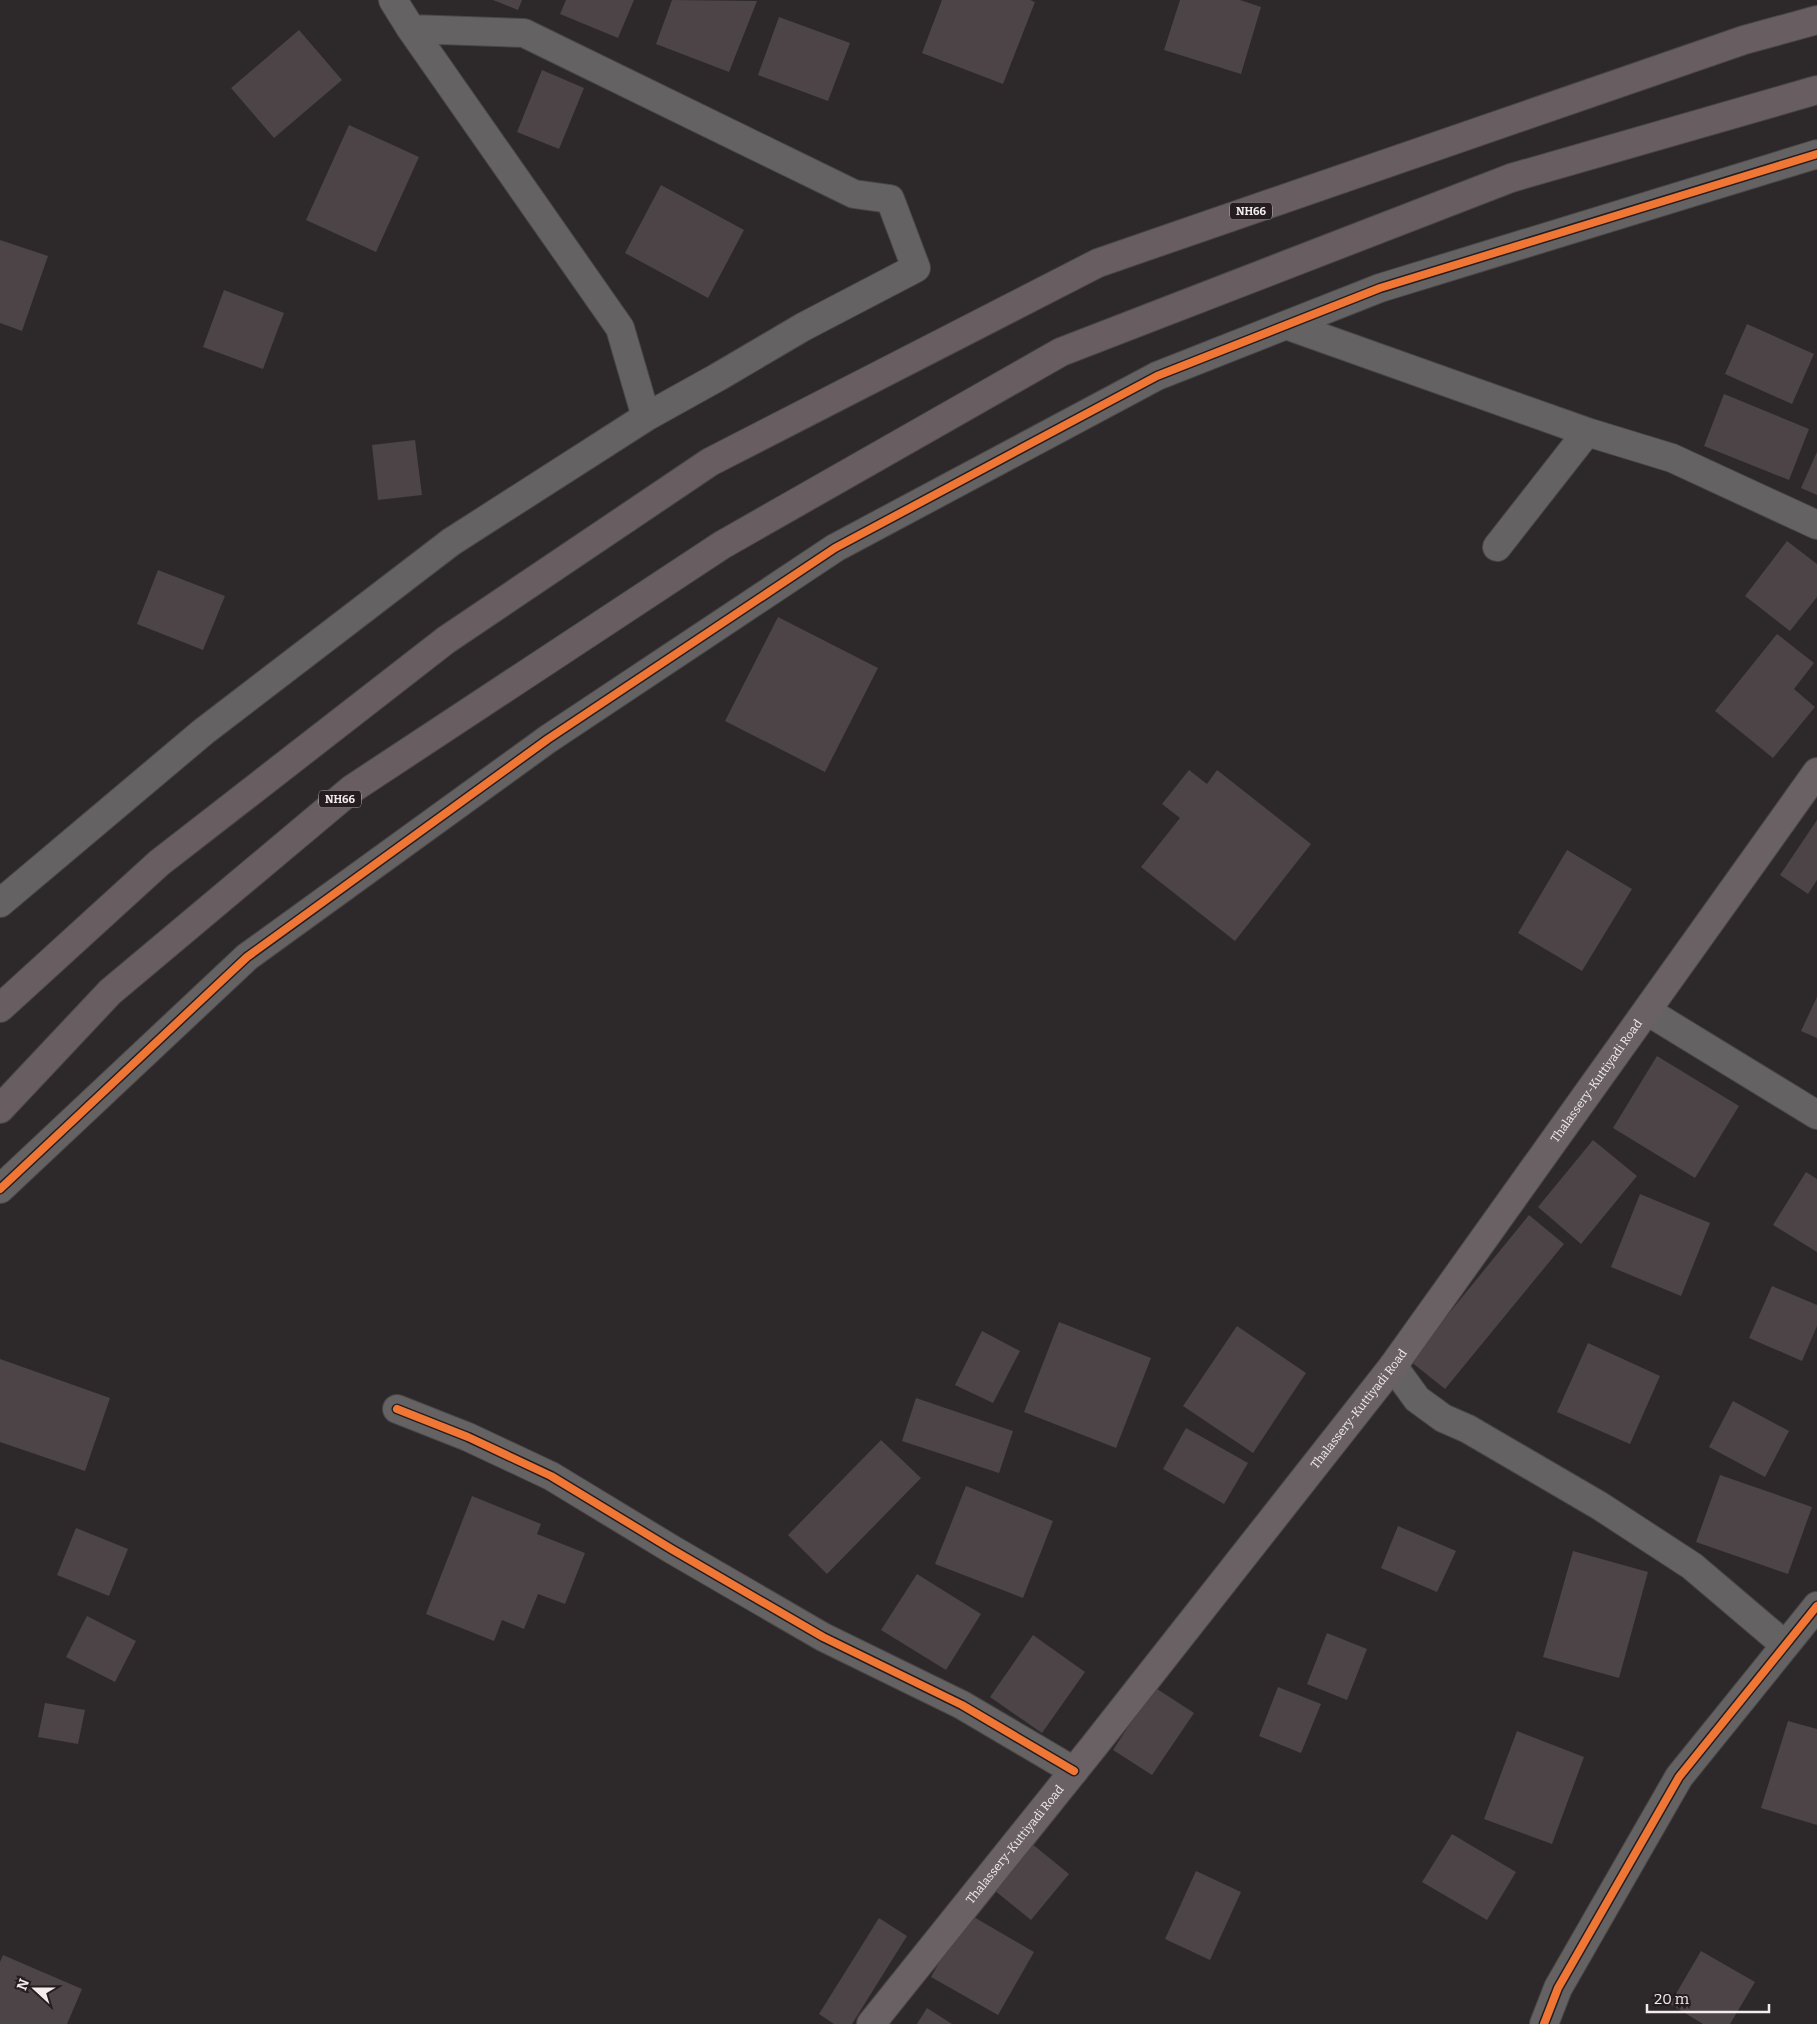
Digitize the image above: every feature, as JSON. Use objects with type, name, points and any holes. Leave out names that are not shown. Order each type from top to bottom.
[{"type":"highway","name":"NH66","points":[[0,1008],[159,863],[438,646],[710,462],[1098,263],[1744,40],[1817,20]]},
{"type":"highway","name":"NH66","points":[[0,1108],[110,992],[352,788],[722,545],[1061,352],[1511,178],[1817,90]]},
{"type":"main road","name":"Thalassery-Kuttiyadi Road","points":[[872,2024],[1393,1366],[1817,772]]},
{"type":"street","points":[[393,0],[411,29],[620,328],[646,417]]},
{"type":"street","points":[[0,903],[202,732],[451,542],[646,417],[803,327],[916,268],[890,199],[854,194],[524,32],[411,29]]},
{"type":"street","points":[[0,1189],[247,957],[548,739],[835,548],[1157,376],[1380,288],[1817,154]]},
{"type":"street","points":[[1286,325],[1587,432],[1672,458],[1817,525]]},
{"type":"street","points":[[1497,547],[1587,432]]},
{"type":"street","points":[[1647,1011],[1817,1115]]},
{"type":"street","points":[[1393,1366],[1417,1399],[1443,1418],[1468,1429],[1600,1506],[1692,1566],[1785,1645]]},
{"type":"street","points":[[397,1409],[468,1437],[551,1476],[672,1550],[823,1637],[962,1705],[1074,1771]]},
{"type":"street","points":[[1544,2024],[1558,1988],[1678,1777],[1817,1606]]},
{"type":"building","points":[[493,0],[522,0],[518,10]]},
{"type":"building","points":[[566,0],[634,0],[618,38],[560,14]]},
{"type":"building","points":[[672,0],[757,1],[729,72],[656,44]]},
{"type":"building","points":[[942,0],[1030,0],[1035,2],[1003,84],[922,53]]},
{"type":"building","points":[[1180,0],[1240,0],[1261,7],[1241,74],[1164,50]]},
{"type":"building","points":[[779,17],[850,43],[828,101],[758,75]]},
{"type":"building","points":[[299,30],[342,80],[274,138],[231,88]]},
{"type":"building","points":[[542,70],[584,88],[559,149],[517,132]]},
{"type":"building","points":[[349,125],[419,157],[376,252],[306,220]]},
{"type":"building","points":[[661,185],[744,230],[708,298],[625,253]]},
{"type":"building","points":[[0,240],[48,256],[22,331],[0,323]]},
{"type":"building","points":[[224,290],[284,313],[263,369],[203,347]]},
{"type":"building","points":[[1747,324],[1814,354],[1792,404],[1725,374]]},
{"type":"building","points":[[1724,394],[1809,429],[1789,480],[1704,446]]},
{"type":"building","points":[[415,440],[422,495],[378,500],[372,445]]},
{"type":"building","points":[[1817,452],[1817,495],[1801,488]]},
{"type":"building","points":[[1787,541],[1817,564],[1817,597],[1790,631],[1745,596]]},
{"type":"building","points":[[158,570],[225,596],[203,650],[137,624]]},
{"type":"building","points":[[778,617],[878,668],[825,772],[725,721]]},
{"type":"building","points":[[1777,634],[1814,663],[1794,689],[1815,707],[1773,758],[1715,711]]},
{"type":"building","points":[[1189,770],[1207,784],[1217,770],[1311,844],[1235,941],[1141,867],[1180,818],[1162,804]]},
{"type":"building","points":[[1817,820],[1817,880],[1808,894],[1780,875]]},
{"type":"building","points":[[1567,850],[1632,889],[1582,971],[1518,933]]},
{"type":"building","points":[[1817,997],[1817,1038],[1801,1031]]},
{"type":"building","points":[[1657,1056],[1739,1106],[1695,1178],[1613,1128]]},
{"type":"building","points":[[1593,1140],[1637,1176],[1581,1244],[1538,1207]]},
{"type":"building","points":[[1806,1172],[1817,1179],[1817,1252],[1773,1225]]},
{"type":"building","points":[[1640,1194],[1710,1223],[1681,1296],[1611,1267]]},
{"type":"building","points":[[1529,1215],[1564,1244],[1445,1389],[1410,1361]]},
{"type":"building","points":[[1772,1286],[1817,1305],[1817,1326],[1802,1361],[1749,1338]]},
{"type":"building","points":[[1059,1322],[1151,1358],[1116,1448],[1024,1412]]},
{"type":"building","points":[[1237,1326],[1306,1373],[1253,1453],[1183,1406]]},
{"type":"building","points":[[982,1331],[1020,1351],[993,1403],[955,1385]]},
{"type":"building","points":[[1588,1343],[1660,1376],[1630,1444],[1557,1412]]},
{"type":"building","points":[[0,1359],[110,1398],[85,1471],[0,1442]]},
{"type":"building","points":[[916,1398],[1013,1431],[999,1473],[902,1441]]},
{"type":"building","points":[[1733,1401],[1789,1431],[1765,1477],[1709,1447]]},
{"type":"building","points":[[1186,1428],[1248,1463],[1224,1504],[1163,1469]]},
{"type":"building","points":[[881,1440],[921,1478],[827,1574],[788,1535]]},
{"type":"building","points":[[1720,1475],[1812,1507],[1788,1574],[1696,1542]]},
{"type":"building","points":[[966,1486],[1053,1521],[1023,1598],[935,1564]]},
{"type":"building","points":[[472,1496],[541,1524],[537,1534],[585,1553],[565,1604],[538,1594],[524,1629],[502,1620],[494,1641],[426,1614]]},
{"type":"building","points":[[1398,1526],[1456,1551],[1437,1592],[1381,1568]]},
{"type":"building","points":[[76,1528],[128,1549],[109,1596],[57,1575]]},
{"type":"building","points":[[1573,1551],[1648,1572],[1619,1678],[1543,1657]]},
{"type":"building","points":[[917,1574],[981,1614],[946,1670],[881,1630]]},
{"type":"building","points":[[87,1616],[136,1641],[115,1682],[66,1657]]},
{"type":"building","points":[[1327,1633],[1367,1649],[1347,1700],[1307,1684]]},
{"type":"building","points":[[1033,1635],[1085,1672],[1042,1733],[990,1697]]},
{"type":"building","points":[[1154,1687],[1194,1713],[1152,1775],[1113,1750]]},
{"type":"building","points":[[1278,1687],[1321,1704],[1301,1753],[1259,1736]]},
{"type":"building","points":[[45,1703],[85,1710],[78,1744],[38,1737]]},
{"type":"building","points":[[1788,1721],[1817,1729],[1817,1825],[1761,1808]]},
{"type":"building","points":[[1517,1731],[1584,1757],[1552,1844],[1484,1819]]},
{"type":"building","points":[[1452,1834],[1516,1872],[1487,1920],[1422,1882]]},
{"type":"building","points":[[1031,1843],[1069,1874],[1031,1920],[994,1890]]},
{"type":"building","points":[[1196,1871],[1241,1892],[1210,1960],[1165,1939]]},
{"type":"building","points":[[967,1913],[1034,1952],[998,2015],[931,1977]]},
{"type":"building","points":[[879,1918],[907,1936],[852,2024],[834,2024],[819,2014]]},
{"type":"building","points":[[1701,1951],[1755,1982],[1730,2024],[1703,2024],[1670,2004]]},
{"type":"building","points":[[3,1955],[82,1989],[67,2024],[0,2024],[0,1962]]},
{"type":"building","points":[[927,2008],[952,2024],[917,2024]]},
{"type":"cycle path","points":[[0,1189],[247,957],[548,739],[835,548],[1157,376],[1380,288],[1817,154]]},
{"type":"cycle path","points":[[397,1409],[468,1437],[551,1476],[673,1550],[823,1637],[962,1705],[1074,1771]]},
{"type":"cycle path","points":[[1544,2024],[1558,1988],[1679,1777],[1817,1606]]}]
